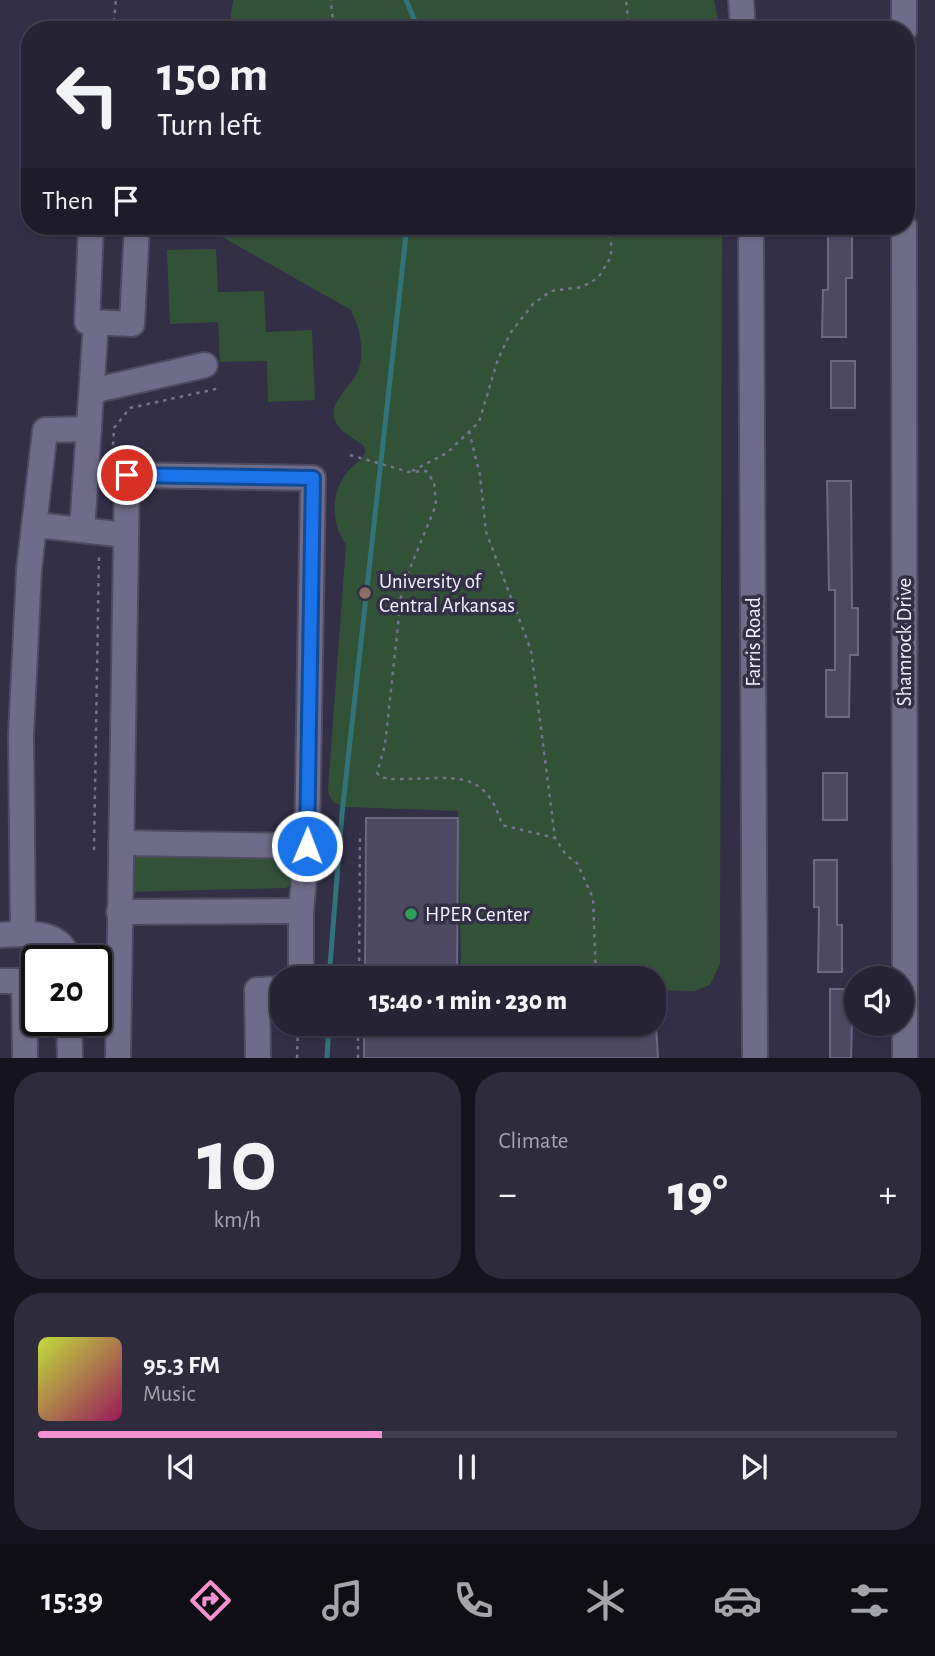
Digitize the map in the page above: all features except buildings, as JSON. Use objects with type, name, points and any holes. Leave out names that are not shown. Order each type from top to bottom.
[{"type":"street","points":[[740,0],[742,21]]},
{"type":"street","points":[[904,0],[904,21]]},
{"type":"street","points":[[91,235],[87,322],[132,324],[137,235]]},
{"type":"street","name":"Farris Road","points":[[751,235],[755,1058]]},
{"type":"street","name":"Shamrock Drive","points":[[904,235],[905,1058]]},
{"type":"street","points":[[91,537],[89,429],[96,322]]},
{"type":"street","points":[[92,391],[205,365]]},
{"type":"street","points":[[61,945],[53,938],[12,934],[29,570],[45,430],[89,429]]},
{"type":"street","points":[[112,948],[119,912],[127,475],[313,478],[307,846],[301,911],[301,966]]},
{"type":"street","points":[[36,525],[91,537],[126,535]]},
{"type":"street","points":[[121,843],[307,846]]},
{"type":"street","points":[[119,912],[301,911]]},
{"type":"street","points":[[20,981],[25,1058]]},
{"type":"street","points":[[258,1058],[257,990],[270,989]]},
{"type":"street","points":[[112,1018],[118,1058]]},
{"type":"street","points":[[69,1036],[70,1058]]},
{"type":"path","points":[[114,21],[116,0]]},
{"type":"path","points":[[331,0],[333,21]]},
{"type":"path","points":[[626,0],[627,21]]},
{"type":"path","points":[[409,472],[447,453],[479,422],[498,359],[511,332],[533,304],[551,291],[590,284],[606,268],[612,246],[609,235]]},
{"type":"path","points":[[111,468],[114,428],[130,408],[220,388]]},
{"type":"path","points":[[469,431],[480,475],[486,531],[531,650],[555,838],[566,855],[577,863],[593,898],[596,966]]},
{"type":"path","points":[[350,455],[409,472],[426,471],[436,492],[436,505],[402,588],[385,745],[377,773],[388,779],[463,779],[485,789],[496,806],[502,825],[555,838]]},
{"type":"path","points":[[91,537],[94,850]]},
{"type":"path","points":[[359,966],[360,833]]},
{"type":"path","points":[[297,1058],[298,1036]]},
{"type":"path","points":[[358,1036],[358,1058]]},
{"type":"green space","points":[[233,0],[714,0],[718,21],[230,21]]},
{"type":"green space","points":[[219,235],[722,235],[720,964],[710,985],[694,991],[666,990],[666,966],[461,966],[458,811],[347,807],[331,799],[328,789],[346,544],[337,526],[335,506],[344,476],[365,452],[364,446],[338,426],[334,410],[359,368],[359,331],[351,310]]},
{"type":"green space","points":[[216,249],[218,292],[264,291],[266,332],[312,330],[315,400],[268,402],[267,361],[220,362],[218,322],[170,324],[167,250]]},
{"type":"green space","points":[[126,857],[288,857],[291,860],[290,884],[286,888],[127,892]]},
{"type":"waterway","points":[[406,0],[415,21]]},
{"type":"waterway","points":[[330,966],[342,814],[406,235]]},
{"type":"waterway","points":[[327,1058],[328,1036]]},
{"type":"place","name":"University of Central Arkansas","points":[[365,593]]},
{"type":"place","name":"HPER Center","points":[[411,914]]},
{"type":"route","points":[[127,475],[313,478],[307,846]]}]
